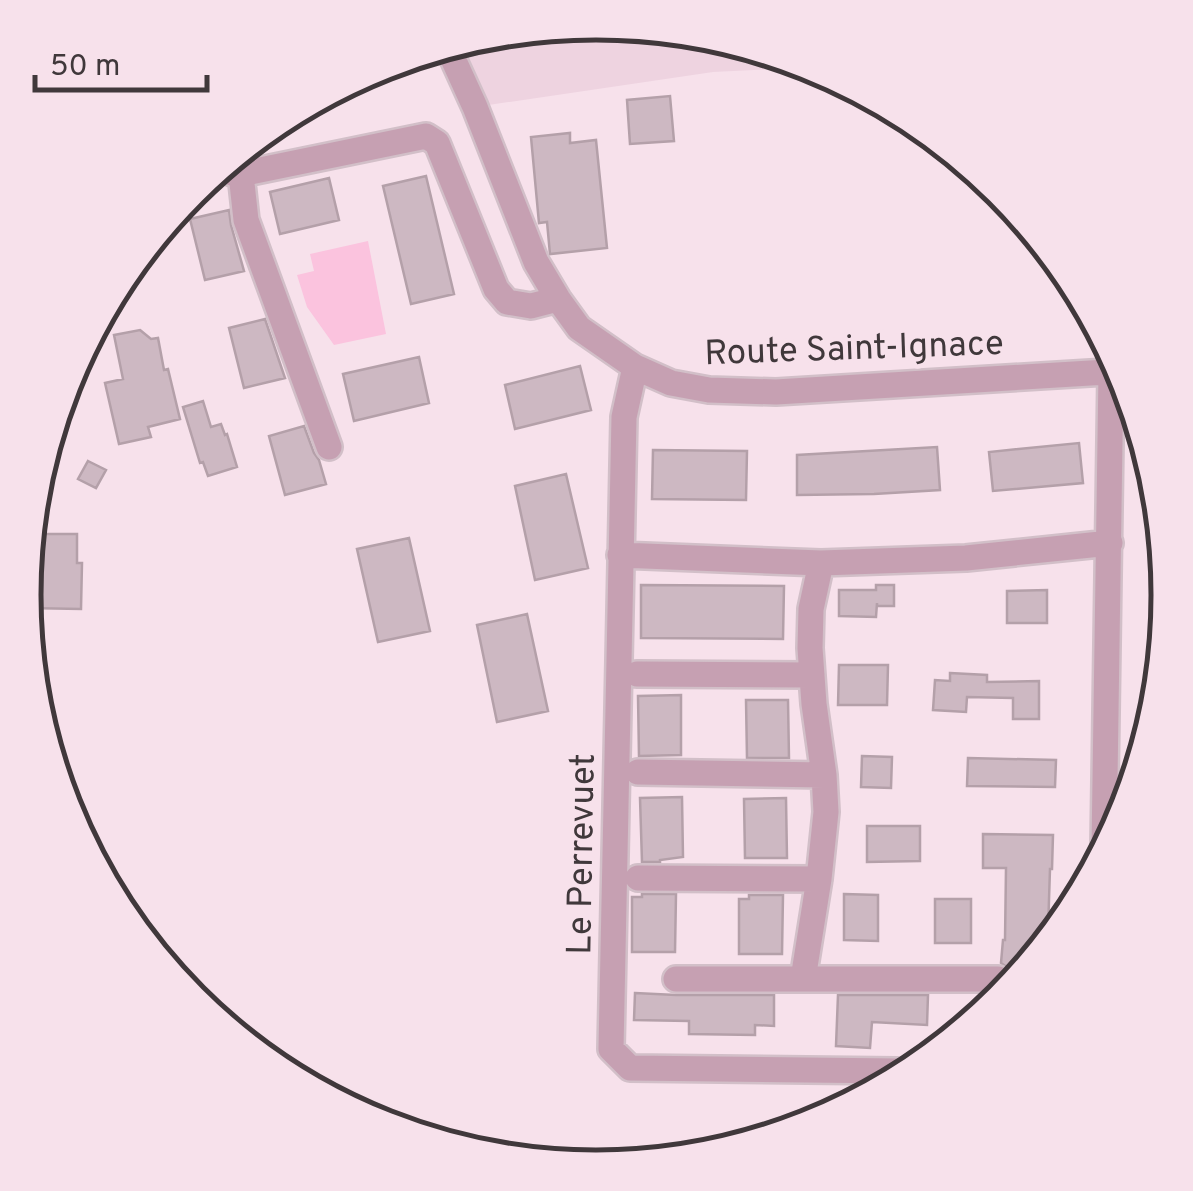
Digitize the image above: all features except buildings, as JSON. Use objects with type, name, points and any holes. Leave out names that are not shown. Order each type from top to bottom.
[{"type":"street","name":"Route Saint-Ignace","points":[[453,59],[536,262],[579,328],[635,367],[670,383],[710,390],[776,392],[1105,373]]},
{"type":"street","points":[[240,170],[426,136],[437,142],[496,289],[506,302],[530,306],[558,299]]},
{"type":"street","points":[[234,175],[246,220],[329,447]]},
{"type":"street","name":"Le Perrevuet","points":[[635,367],[624,417],[611,1049],[630,1068],[884,1071]]},
{"type":"street","points":[[1105,820],[1116,398]]},
{"type":"street","points":[[620,555],[821,563],[966,558],[1110,542]]},
{"type":"street","points":[[803,979],[826,812],[810,648],[821,563]]},
{"type":"street","points":[[637,674],[812,675]]},
{"type":"street","points":[[638,772],[824,775]]},
{"type":"street","points":[[638,878],[819,880]]},
{"type":"street","points":[[676,979],[998,979]]},
{"type":"shaded area","points":[[633,41],[705,51],[775,69],[713,72],[475,107],[453,59],[524,45]]},
{"type":"shaded area","points":[[368,241],[386,334],[334,345],[307,307],[297,275],[314,271],[310,254]]}]
